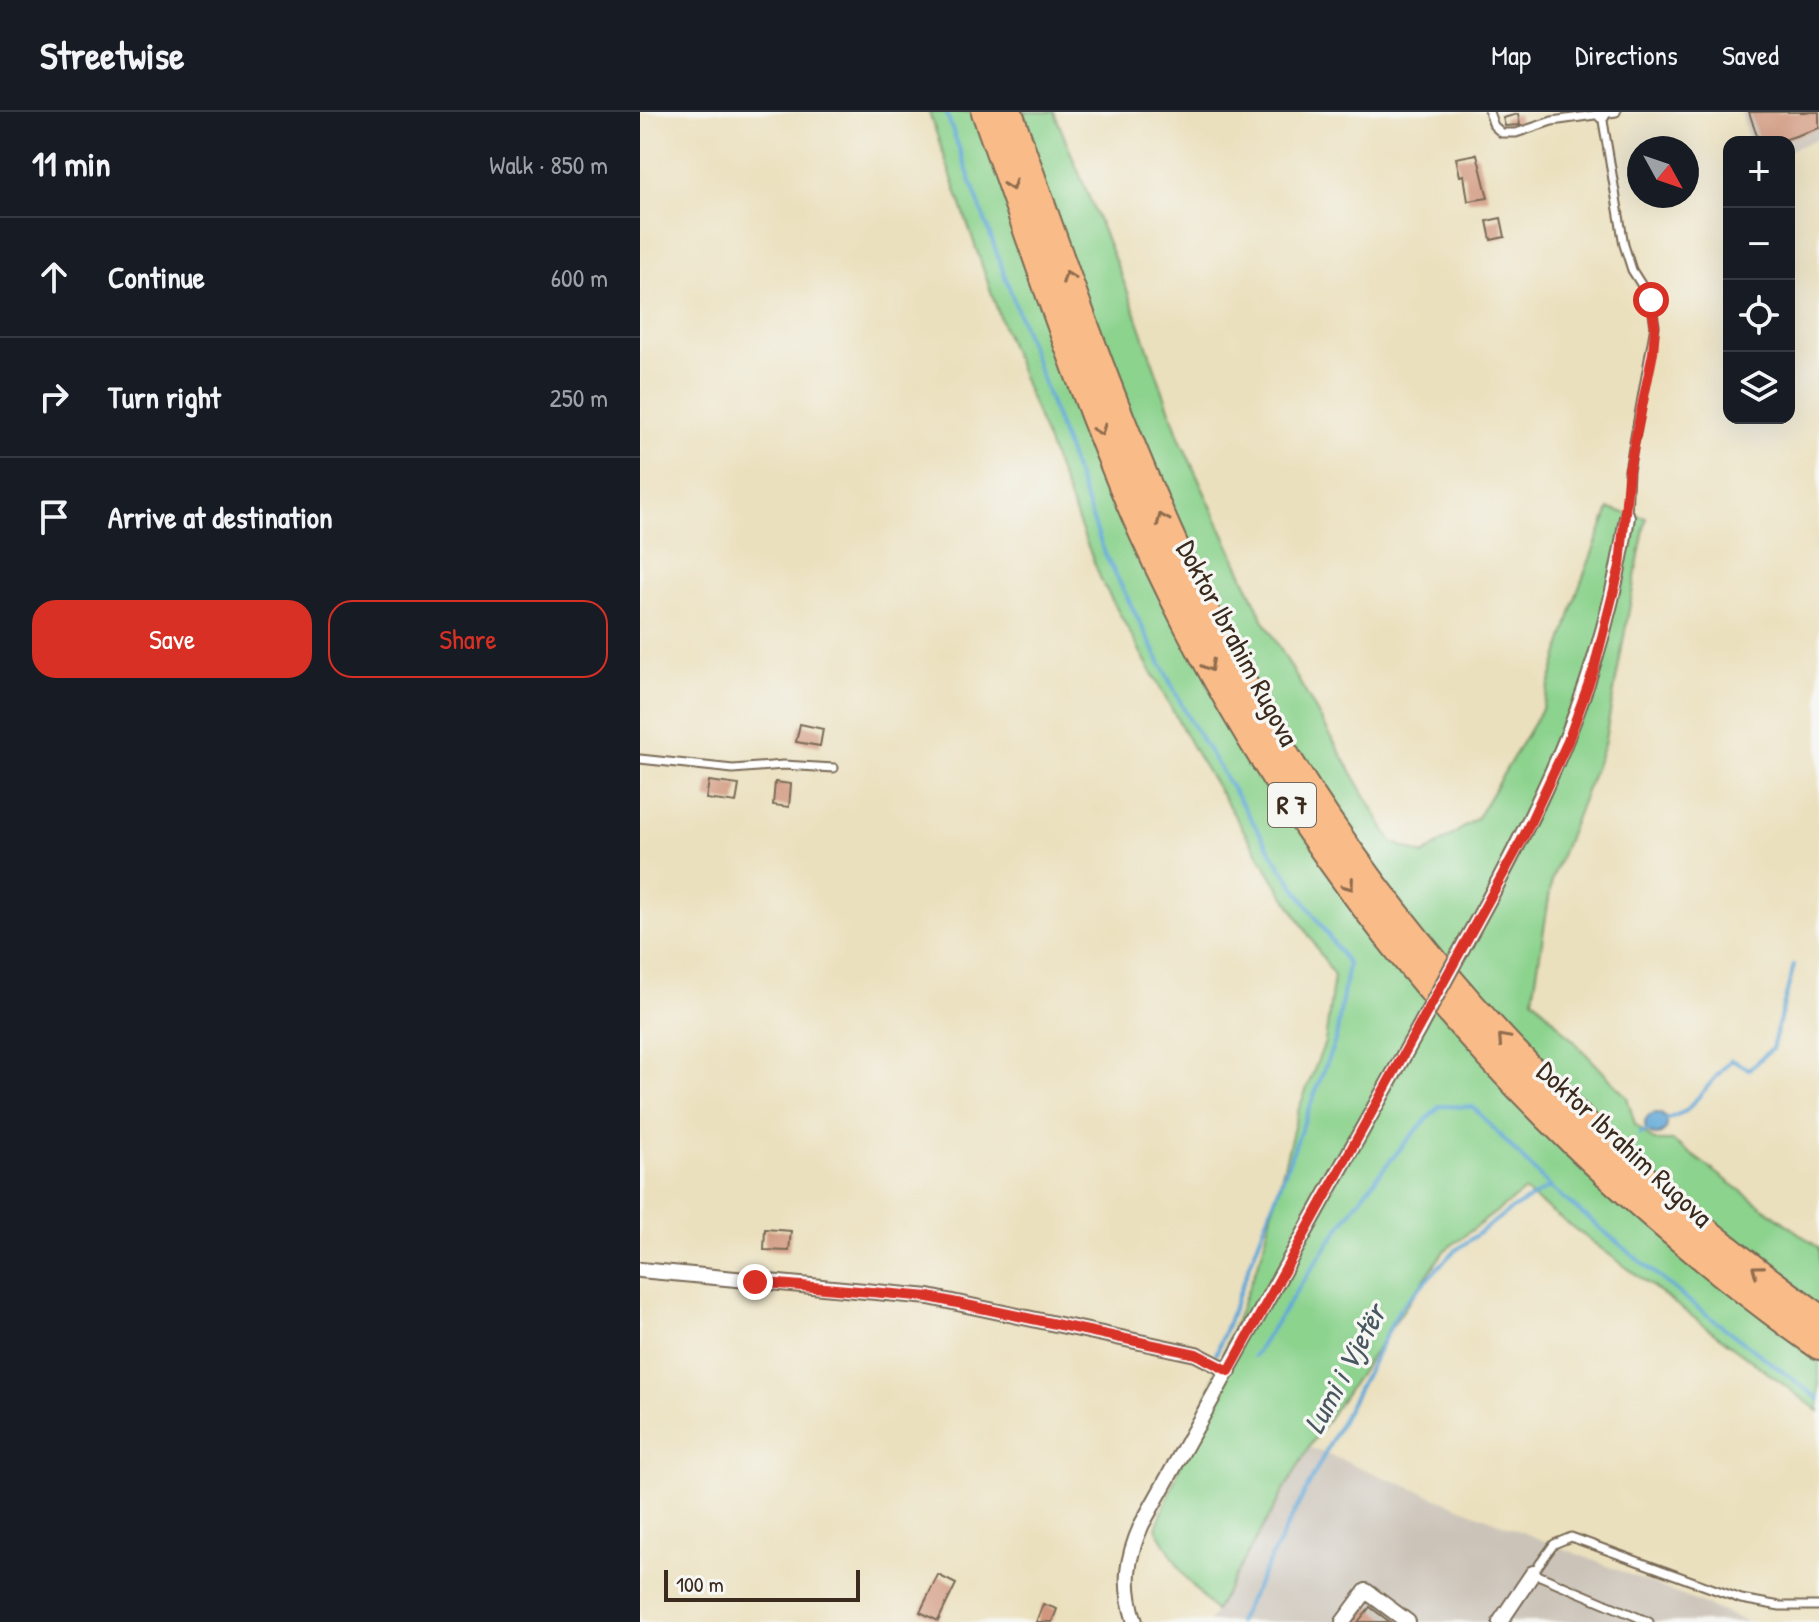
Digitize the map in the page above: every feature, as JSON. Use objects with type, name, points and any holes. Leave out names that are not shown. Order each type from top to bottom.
[{"type":"highway","name":"Doktor Ibrahim Rugova","points":[[985,112],[1095,417],[1144,534],[1226,697],[1309,830],[1423,984],[1552,1124],[1694,1252],[1819,1346]]},
{"type":"highway","name":"Doktor Ibrahim Rugova","points":[[1009,112],[1085,323],[1164,524],[1240,674],[1327,816],[1439,965],[1529,1067],[1666,1198],[1819,1317]]},
{"type":"street","points":[[1135,1622],[1125,1582],[1133,1545],[1541,802],[1581,708],[1607,621],[1627,517]]},
{"type":"street","points":[[640,1270],[929,1297],[1196,1354],[1229,1371]]},
{"type":"street","points":[[1500,1622],[1533,1573]]},
{"type":"street","points":[[1343,1622],[1366,1591],[1408,1622]]},
{"type":"lane","points":[[1489,112],[1494,126],[1502,133],[1516,133],[1552,121],[1606,113],[1624,245],[1632,270],[1651,300],[1655,326],[1629,470],[1627,517]]},
{"type":"lane","points":[[640,759],[733,769],[783,765],[834,768]]},
{"type":"lane","points":[[1649,1622],[1533,1573],[1554,1544],[1571,1537],[1741,1599],[1780,1606],[1819,1606]]},
{"type":"shaded area","points":[[1741,112],[1819,112],[1819,139],[1795,148],[1795,136],[1747,136]]},
{"type":"shaded area","points":[[1309,1447],[1748,1622],[1209,1622]]},
{"type":"green space","points":[[929,112],[1054,112],[1128,292],[1180,439],[1263,619],[1392,842],[1423,855],[1477,818],[1542,709],[1577,593],[1609,509],[1646,518],[1604,745],[1552,879],[1533,998],[1627,1097],[1635,1124],[1654,1141],[1673,1141],[1819,1248],[1819,1411],[1524,1191],[1444,1251],[1309,1447],[1215,1611],[1184,1576],[1156,1528],[1262,1253],[1298,1111],[1325,1042],[1334,976],[1197,755],[1101,580],[1006,335]]},
{"type":"water","points":[[1656,1113],[1664,1116],[1667,1124],[1664,1132],[1656,1135],[1648,1132],[1645,1124],[1648,1116]]},
{"type":"building","points":[[1749,112],[1819,112],[1819,128],[1795,136],[1757,136]]},
{"type":"building","points":[[1518,114],[1520,125],[1505,126],[1503,118]]},
{"type":"building","points":[[1477,154],[1488,198],[1468,201],[1464,175],[1460,176],[1456,158]]},
{"type":"building","points":[[1501,218],[1505,237],[1491,240],[1487,221]]},
{"type":"building","points":[[800,724],[823,729],[820,746],[796,742]]},
{"type":"building","points":[[709,781],[739,785],[736,803],[706,799]]},
{"type":"building","points":[[775,782],[791,784],[789,807],[773,805]]},
{"type":"building","points":[[765,1229],[791,1231],[789,1251],[764,1250]]},
{"type":"building","points":[[938,1575],[956,1584],[938,1621],[920,1612]]},
{"type":"building","points":[[1043,1604],[1057,1609],[1052,1622],[1036,1622]]},
{"type":"building","points":[[1370,1607],[1390,1622],[1358,1622]]},
{"type":"waterway","points":[[946,112],[1105,554],[1189,719],[1279,864],[1348,964],[1336,1038],[1216,1354]]},
{"type":"waterway","name":"Lumi i Vjetër","points":[[1663,1121],[1686,1111],[1731,1060],[1749,1069],[1772,1049],[1794,965]]},
{"type":"waterway","points":[[1254,1356],[1318,1258],[1413,1134],[1440,1106],[1473,1107],[1550,1187],[1685,1298],[1819,1399]]},
{"type":"waterway","name":"Lumi i Vjetër","points":[[1640,1134],[1649,1129]]},
{"type":"waterway","name":"Lumi i Vjetër","points":[[1238,1622],[1400,1308],[1451,1254],[1507,1212],[1550,1187]]},
{"type":"route","points":[[755,1282],[959,1302],[1064,1328],[1196,1354],[1210,1358],[1229,1371],[1524,836],[1568,741],[1594,669],[1620,566],[1629,470],[1653,353],[1655,326],[1651,300]]}]
